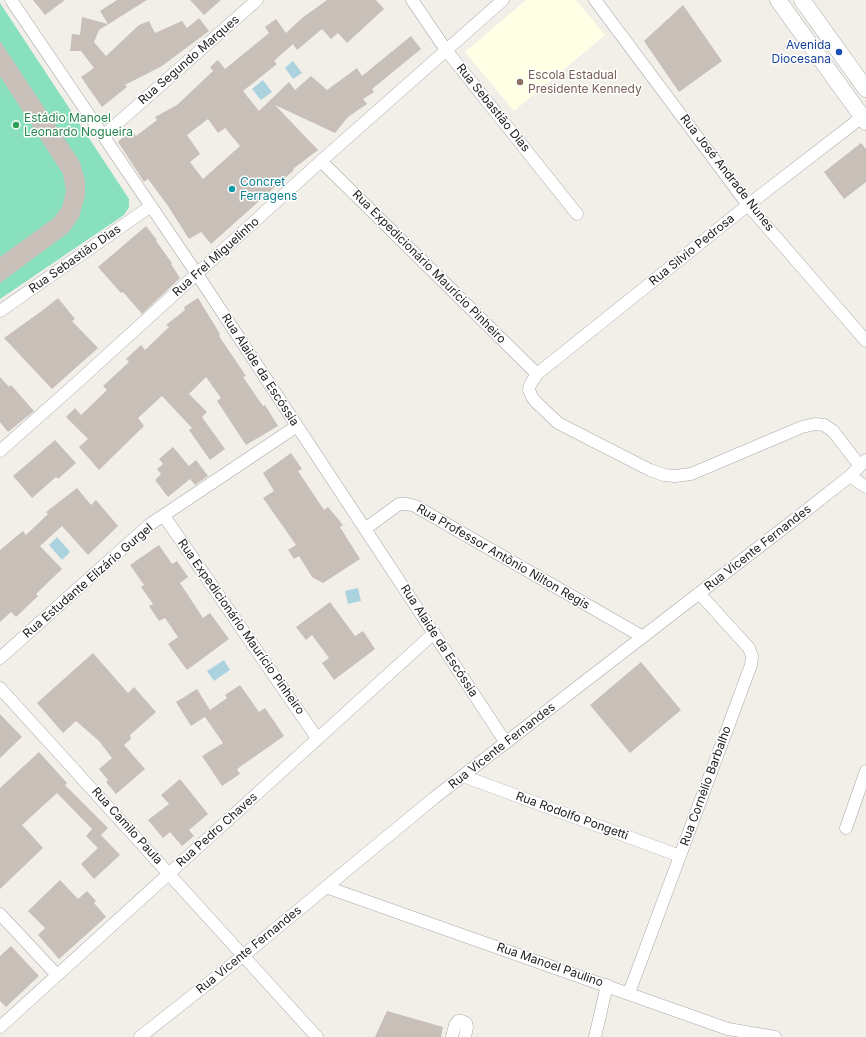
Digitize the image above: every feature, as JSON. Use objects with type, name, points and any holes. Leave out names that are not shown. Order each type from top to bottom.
[{"type":"street","name":"Rua Alaide da Escóssia","points":[[11,0],[197,274],[506,743]]},
{"type":"street","name":"Rua Segundo Marques","points":[[103,136],[258,0]]},
{"type":"street","name":"Rua Sebastião Dias","points":[[412,0],[446,50],[577,214]]},
{"type":"street","name":"Rua Frei Miguelinho","points":[[0,451],[503,0]]},
{"type":"street","name":"Rua José Andrade Nunes","points":[[595,0],[748,205],[866,340]]},
{"type":"street","points":[[778,0],[865,118]]},
{"type":"street","points":[[792,20],[805,4],[866,89]]},
{"type":"street","name":"Rua Silvio Pedrosa","points":[[537,374],[748,205],[865,118]]},
{"type":"street","name":"Rua Expedicionário Maurício Pinheiro","points":[[322,161],[537,374]]},
{"type":"street","name":"Rua Sebastião Dias","points":[[0,311],[150,206]]},
{"type":"street","points":[[537,374],[530,385],[530,395],[558,423],[650,470],[664,475],[675,476],[691,474],[802,427],[816,424],[824,425],[834,431],[863,463]]},
{"type":"street","name":"Rua Estudante Elizário Gurgel","points":[[0,658],[149,525],[297,426]]},
{"type":"street","name":"Rua Vicente Fernandes","points":[[140,1037],[244,955],[463,776],[850,476],[863,463]]},
{"type":"street","points":[[850,476],[866,487]]},
{"type":"street","name":"Rua Professor Antônio Nilton Regis","points":[[365,529],[399,504],[415,506],[643,637]]},
{"type":"street","name":"Rua Expedicionário Maurício Pinheiro","points":[[164,516],[317,738]]},
{"type":"street","name":"Rua Cornélio Barbalho","points":[[629,993],[751,665],[752,656],[749,648],[699,593]]},
{"type":"street","name":"Rua Pedro Chaves","points":[[0,1027],[434,633]]},
{"type":"street","name":"Rua Camilo Paula","points":[[0,688],[317,1037]]},
{"type":"street","points":[[846,828],[866,771]]},
{"type":"street","name":"Rua Rodolfo Pongetti","points":[[463,776],[680,856]]},
{"type":"street","name":"Rua Manoel Paulino","points":[[326,887],[629,993],[727,1033],[775,1037]]},
{"type":"street","points":[[0,914],[57,975]]},
{"type":"street","points":[[595,1037],[607,985]]},
{"type":"street","points":[[452,1037],[455,1025],[462,1021],[466,1023],[467,1027],[464,1037]]},
{"type":"shaded area","name":"Escola Estadual Presidente Kennedy","points":[[526,0],[576,0],[605,35],[514,111],[465,52]]},
{"type":"green space","points":[[0,3],[129,199],[129,207],[124,215],[0,299]]},
{"type":"water","points":[[293,61],[302,73],[293,79],[285,68]]},
{"type":"water","points":[[263,80],[272,92],[261,100],[252,89]]},
{"type":"water","points":[[57,537],[70,552],[62,560],[49,545]]},
{"type":"water","points":[[358,588],[361,601],[348,604],[345,591]]},
{"type":"water","points":[[224,660],[230,670],[214,681],[207,671]]},
{"type":"building","points":[[33,0],[65,0],[45,15]]},
{"type":"building","points":[[117,0],[147,0],[99,30],[94,42],[106,56],[139,25],[149,21],[155,33],[182,21],[187,28],[199,18],[209,31],[162,66],[125,85],[127,87],[102,107],[81,77],[94,68],[81,51],[70,51],[72,34],[80,35],[82,17],[108,24],[100,11]]},
{"type":"building","points":[[190,0],[221,0],[204,15]]},
{"type":"building","points":[[327,0],[376,0],[384,9],[347,43],[338,33],[331,39],[322,29],[297,50],[293,44],[274,61],[277,64],[243,91],[259,111],[289,82],[295,90],[311,76],[327,90],[357,68],[362,76],[411,36],[421,49],[372,89],[374,92],[363,99],[367,104],[348,117],[335,133],[275,105],[318,150],[293,169],[294,170],[211,244],[201,232],[189,239],[168,206],[148,179],[144,182],[118,142],[130,129],[136,136],[157,120],[155,117],[177,105],[213,71],[210,67],[218,60],[225,69],[269,33],[265,27],[276,19],[286,33],[302,18]],"holes":[[[208,119],[218,133],[225,128],[240,146],[203,179],[190,162],[200,154],[187,135]]]},
{"type":"building","points":[[683,5],[722,61],[679,92],[644,41]]},
{"type":"building","points":[[0,41],[80,162],[85,181],[85,196],[79,217],[68,233],[0,283],[0,257],[54,218],[62,207],[66,191],[63,174],[0,76]]},
{"type":"building","points":[[861,143],[866,149],[866,182],[844,199],[824,172]]},
{"type":"building","points":[[146,226],[157,240],[156,241],[172,263],[171,264],[180,278],[142,314],[98,267]]},
{"type":"building","points":[[58,298],[75,319],[72,321],[98,348],[52,389],[4,338]]},
{"type":"building","points":[[198,298],[220,334],[219,336],[246,376],[243,377],[263,406],[265,405],[278,426],[246,445],[217,401],[221,398],[206,377],[189,394],[207,412],[202,417],[225,449],[210,460],[189,430],[192,428],[162,396],[138,418],[144,426],[99,470],[79,447],[88,439],[66,417],[75,408],[81,415],[107,390],[103,386],[129,362],[126,359],[141,345],[145,350],[169,327],[166,325],[185,310],[184,307]]},
{"type":"building","points":[[0,377],[9,387],[11,385],[34,411],[8,432],[0,422]]},
{"type":"building","points":[[55,440],[76,463],[58,479],[56,477],[32,498],[13,476]]},
{"type":"building","points":[[173,447],[189,466],[196,460],[208,476],[195,485],[190,479],[168,497],[155,480],[161,474],[157,469],[163,464],[159,459]]},
{"type":"building","points":[[291,453],[302,469],[298,471],[324,510],[328,507],[343,525],[340,527],[360,559],[323,583],[312,577],[299,556],[294,559],[288,550],[296,545],[263,498],[274,491],[263,473]]},
{"type":"building","points":[[77,488],[91,505],[96,500],[118,526],[88,555],[62,526],[40,546],[62,569],[36,594],[38,596],[16,617],[11,612],[0,622],[0,550],[23,531],[26,535],[48,514],[46,512]]},
{"type":"building","points":[[159,545],[172,564],[177,561],[188,577],[180,583],[203,618],[210,613],[229,639],[187,670],[168,644],[178,637],[165,618],[159,621],[149,606],[153,604],[141,587],[144,585],[130,565]]},
{"type":"building","points":[[330,602],[355,636],[363,631],[375,649],[334,680],[322,663],[329,658],[312,635],[306,640],[296,627]]},
{"type":"building","points":[[93,653],[128,693],[134,687],[156,712],[130,735],[131,739],[124,745],[145,769],[116,794],[106,782],[108,780],[99,769],[112,758],[99,741],[76,721],[63,733],[37,703]]},
{"type":"building","points":[[641,662],[681,710],[630,753],[590,705]]},
{"type":"building","points":[[240,685],[259,712],[265,708],[284,736],[237,769],[240,774],[222,786],[202,756],[223,743],[205,717],[191,726],[176,702],[197,689],[210,710],[227,698],[225,695]]},
{"type":"building","points":[[0,714],[22,737],[0,758]]},
{"type":"building","points":[[39,752],[67,783],[65,785],[108,828],[101,835],[120,855],[94,879],[81,864],[98,848],[86,836],[92,829],[57,793],[22,825],[43,848],[0,889],[0,788]]},
{"type":"building","points":[[180,779],[208,814],[189,830],[194,836],[182,846],[170,832],[163,838],[148,820],[169,804],[161,795]]},
{"type":"building","points":[[60,880],[78,899],[87,891],[96,901],[94,903],[106,917],[59,959],[38,935],[45,928],[28,911]]},
{"type":"building","points":[[11,946],[39,976],[6,1007],[0,1001],[0,956]]},
{"type":"building","points":[[387,1011],[443,1027],[441,1037],[375,1037]]},
{"type":"place","name":"Avenida Diocesana","points":[[839,52]]},
{"type":"place","name":"Escola Estadual Presidente Kennedy","points":[[520,82]]},
{"type":"place","name":"Estádio Manoel Leonardo Nogueira","points":[[16,125]]},
{"type":"place","name":"Concret Ferragens","points":[[232,189]]}]
